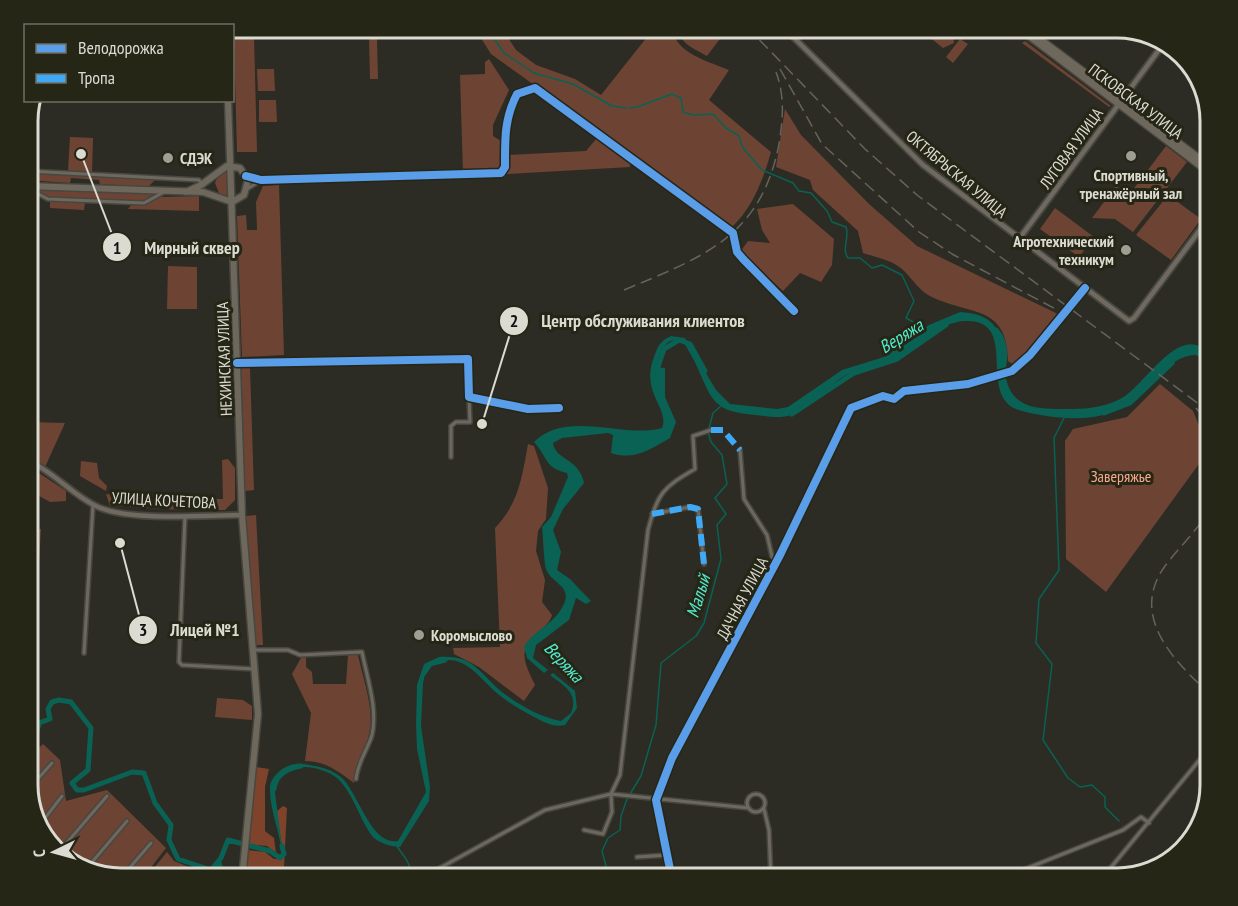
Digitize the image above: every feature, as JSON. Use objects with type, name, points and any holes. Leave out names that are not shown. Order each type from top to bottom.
[{"type":"main road","name":"ОКТЯБРЬСКАЯ УЛИЦА","points":[[794,38],[923,165],[1085,288],[1132,320],[1200,230]]},
{"type":"main road","name":"ПСКОВСКАЯ УЛИЦА","points":[[1033,38],[1200,165]]},
{"type":"main road","name":"ПСКОВСКАЯ УЛИЦА","points":[[1042,38],[1054,52]]},
{"type":"main road","name":"ЛУГОВАЯ УЛИЦА","points":[[1019,239],[1159,49]]},
{"type":"main road","name":"НЕХИНСКАЯ УЛИЦА","points":[[228,102],[242,515],[258,718],[243,868]]},
{"type":"main road","name":"ПСКОВСКАЯ УЛИЦА","points":[[1120,102],[1200,159]]},
{"type":"main road","points":[[38,187],[186,192],[216,195],[232,202],[241,198],[247,189],[246,176],[240,168],[230,165],[220,169],[186,192]]},
{"type":"main road","points":[[215,174],[212,185],[216,195]]},
{"type":"main road","name":"УЛИЦА КОЧЕТОВА","points":[[38,466],[93,505],[116,513],[242,515]]},
{"type":"street","points":[[246,176],[261,180],[501,173],[505,167],[505,125],[511,105],[517,94],[535,88],[733,232],[737,252],[794,310]]},
{"type":"street","points":[[38,172],[200,182]]},
{"type":"street","points":[[247,189],[261,180]]},
{"type":"street","points":[[38,193],[48,199],[144,203],[166,191]]},
{"type":"street","name":"ДАЧНАЯ УЛИЦА","points":[[656,800],[672,758],[774,565],[851,408],[883,396],[894,399],[904,391],[988,380],[1012,371],[1030,355],[1085,288]]},
{"type":"street","points":[[237,363],[468,359],[470,422],[456,422],[451,426],[451,457]]},
{"type":"street","points":[[469,397],[528,409],[558,408]]},
{"type":"street","points":[[584,830],[603,834],[612,812],[611,794],[618,783],[622,769],[648,530],[652,514],[660,494],[670,483],[695,469],[693,436],[702,431],[711,430]]},
{"type":"street","name":"ДАЧНАЯ УЛИЦА","points":[[740,450],[744,499],[766,535],[774,565]]},
{"type":"street","points":[[84,653],[93,505]]},
{"type":"street","points":[[652,514],[690,507],[698,509],[704,564]]},
{"type":"street","points":[[185,515],[179,662],[182,665],[254,669]]},
{"type":"street","points":[[252,650],[288,650],[300,655],[362,652],[374,715],[371,736],[357,764],[357,779]]},
{"type":"street","points":[[1111,868],[1200,759]]},
{"type":"street","points":[[38,779],[52,763]]},
{"type":"street","points":[[440,868],[545,810],[611,794],[749,808],[756,812],[764,809]]},
{"type":"street","points":[[749,808],[748,799],[759,794],[765,800],[771,868]]},
{"type":"street","points":[[44,818],[62,796]]},
{"type":"street","points":[[84,823],[107,796]]},
{"type":"street","points":[[656,800],[670,868]]},
{"type":"street","points":[[1028,868],[1123,831],[1141,817],[1149,822]]},
{"type":"street","points":[[89,862],[127,821]]},
{"type":"street","points":[[129,868],[151,843]]},
{"type":"street","points":[[637,857],[667,855]]},
{"type":"green space","points":[[234,38],[254,38],[257,152],[237,152]]},
{"type":"green space","points":[[481,38],[508,38],[516,50],[536,65],[575,79],[601,95],[646,38],[675,38],[694,55],[729,70],[709,100],[771,152],[761,183],[746,211],[732,227],[491,54]]},
{"type":"green space","points":[[682,38],[721,38],[707,56]]},
{"type":"green space","points":[[931,38],[953,38],[954,43],[943,48]]},
{"type":"green space","points":[[369,39],[377,39],[378,79],[370,79]]},
{"type":"green space","points":[[960,39],[968,44],[953,63],[946,57]]},
{"type":"green space","points":[[1025,41],[1111,106],[1109,107],[1022,43]]},
{"type":"green space","points":[[489,59],[509,90],[493,125],[493,136],[501,141],[502,167],[497,171],[463,173],[460,75],[485,74],[485,62]]},
{"type":"green space","points":[[257,69],[274,69],[275,91],[258,91]]},
{"type":"green space","points":[[259,100],[276,100],[277,122],[259,122]]},
{"type":"green space","points":[[785,109],[801,135],[869,204],[917,246],[1058,314],[1021,359],[1014,365],[1008,361],[1006,343],[1001,330],[994,321],[984,315],[932,297],[898,266],[863,253],[858,231],[813,190],[810,180],[776,167]]},
{"type":"green space","points":[[70,137],[93,138],[92,172],[68,171]]},
{"type":"green space","points":[[597,138],[630,162],[630,167],[507,174],[507,155],[586,151]]},
{"type":"green space","points":[[1166,146],[1187,162],[1133,232],[1115,219],[1092,218],[1116,186],[1129,195]]},
{"type":"green space","points":[[227,171],[228,197],[219,193],[215,183],[219,174]]},
{"type":"green space","points":[[38,173],[156,179],[148,187],[100,184],[99,180],[71,178],[70,183],[38,181]]},
{"type":"green space","points":[[279,185],[284,355],[242,357],[237,216],[246,215],[247,230],[257,230],[256,202],[263,186]]},
{"type":"green space","points":[[38,189],[158,193],[142,202],[47,197],[38,192]]},
{"type":"green space","points":[[1168,195],[1200,218],[1171,260],[1136,235]]},
{"type":"green space","points":[[199,196],[199,211],[128,209],[131,205],[144,204],[161,197]]},
{"type":"green space","points":[[50,200],[85,202],[84,210],[50,208]]},
{"type":"green space","points":[[793,204],[834,239],[832,265],[821,282],[800,273],[783,291],[740,252],[748,241],[770,243],[762,230],[757,209]]},
{"type":"green space","points":[[1055,208],[1094,237],[1079,257],[1040,229]]},
{"type":"green space","points":[[168,266],[197,267],[197,309],[167,309]]},
{"type":"green space","points":[[241,368],[250,368],[254,490],[245,491]]},
{"type":"green space","name":"Заверяжье","points":[[1160,384],[1193,411],[1200,428],[1200,462],[1106,592],[1066,559],[1065,441],[1073,429],[1127,417]]},
{"type":"green space","points":[[38,422],[65,423],[45,467],[38,463]]},
{"type":"green space","points":[[528,444],[534,446],[548,488],[546,519],[538,531],[536,551],[545,580],[542,602],[552,615],[548,623],[533,637],[525,649],[525,662],[535,685],[524,701],[479,667],[454,654],[453,648],[500,647],[495,528],[509,509],[518,489]]},
{"type":"green space","points":[[228,459],[235,468],[235,500],[225,510],[212,510],[206,504],[190,504],[183,510],[110,506],[106,494],[137,498],[223,499],[222,460]]},
{"type":"green space","points":[[81,461],[97,463],[99,478],[107,486],[106,491],[80,476]]},
{"type":"green space","points":[[38,472],[66,491],[66,501],[50,502],[38,495]]},
{"type":"green space","points":[[256,515],[263,645],[254,645],[246,516]]},
{"type":"green space","points":[[38,529],[41,529],[39,562]]},
{"type":"green space","points":[[348,655],[358,655],[371,715],[369,734],[356,770],[354,783],[325,765],[305,761],[311,713],[292,674],[301,658],[306,657],[306,667],[312,672],[313,684],[346,684]]},
{"type":"green space","points":[[217,698],[243,700],[252,706],[252,720],[215,717]]},
{"type":"green space","points":[[43,744],[60,760],[66,801],[107,790],[166,848],[151,868],[110,868],[84,860],[84,822],[46,822],[40,807],[38,749]]},
{"type":"green space","points":[[167,852],[174,861],[191,868],[154,868]]},
{"type":"shaded area","points":[[256,767],[269,769],[265,787],[265,831],[274,838],[276,853],[267,846],[248,844]]},
{"type":"shaded area","points":[[283,806],[287,808],[284,867],[246,868],[247,850],[265,852],[274,859],[280,859],[283,851],[276,812]]},
{"type":"water","points":[[960,312],[981,316],[993,325],[1000,337],[1007,380],[1012,393],[1023,403],[1034,407],[1079,409],[1100,406],[1125,396],[1158,363],[1177,348],[1187,345],[1198,346],[1200,347],[1200,358],[1196,355],[1186,356],[1176,361],[1129,402],[1109,413],[1085,418],[1045,416],[1022,411],[1008,404],[1001,391],[991,332],[981,324],[964,321],[937,330],[891,361],[846,375],[799,411],[787,416],[773,417],[723,408],[712,397],[683,341],[672,341],[664,347],[656,367],[665,368],[665,397],[676,422],[670,438],[642,453],[627,456],[611,453],[613,435],[608,433],[562,438],[553,443],[558,453],[577,469],[584,483],[563,509],[553,530],[561,552],[557,570],[570,579],[591,601],[586,604],[576,598],[569,620],[536,645],[533,658],[548,670],[544,673],[527,658],[524,647],[556,616],[565,603],[566,596],[565,591],[546,569],[542,527],[551,517],[568,477],[567,473],[550,465],[534,442],[547,432],[562,427],[631,430],[662,428],[662,414],[650,380],[651,369],[658,347],[671,336],[685,338],[716,390],[730,404],[777,409],[788,407],[842,370],[884,357],[929,325]]},
{"type":"water","points":[[439,657],[451,657],[468,662],[515,701],[538,713],[561,721],[571,713],[573,700],[569,691],[550,675],[553,673],[575,691],[577,708],[565,725],[551,725],[507,701],[475,672],[459,662],[439,661],[427,666],[423,683],[421,726],[430,787],[429,801],[400,847],[379,842],[374,838],[346,789],[334,776],[316,768],[305,767],[286,771],[279,776],[274,785],[283,855],[278,857],[270,851],[250,848],[250,845],[269,848],[278,855],[282,854],[271,803],[270,786],[279,772],[288,766],[298,764],[322,768],[340,776],[373,828],[381,836],[398,841],[426,792],[417,749],[417,685],[424,664]]},
{"type":"waterway","points":[[494,38],[504,53],[534,73],[573,84],[612,106],[626,108]]},
{"type":"waterway","points":[[629,108],[672,94],[681,98],[683,112],[693,115],[713,114],[726,128],[739,136],[743,148],[762,170],[793,183],[799,191],[811,193],[827,211],[832,222],[846,227],[845,251],[848,258],[860,258],[872,268],[882,265],[902,275],[914,301],[906,318],[926,329]]},
{"type":"waterway","name":"Веряжа","points":[[792,414],[854,373],[897,359],[946,325]]},
{"type":"waterway","name":"Веряжа","points":[[996,330],[1002,339],[1004,349],[1003,369]]},
{"type":"waterway","name":"Веряжа","points":[[656,373],[664,349],[679,340],[690,344],[705,371]]},
{"type":"waterway","name":"Веряжа","points":[[1104,413],[1130,403],[1172,363]]},
{"type":"waterway","name":"Малый","points":[[630,794],[641,776],[656,725],[661,663],[696,636],[704,623],[721,559],[717,525],[726,514],[715,498],[727,484],[722,455],[711,442],[708,432],[713,413],[721,406]]},
{"type":"waterway","points":[[1065,416],[1054,438],[1059,570],[1039,599],[1036,643],[1052,664],[1043,740],[1068,778],[1080,787],[1092,785],[1105,797],[1105,807],[1119,821]]},
{"type":"waterway","name":"Веряжа","points":[[424,673],[430,664],[445,660]]},
{"type":"waterway","name":"Веряжа","points":[[38,722],[50,719],[48,709],[52,702],[59,700],[71,702],[91,728],[88,770],[72,783],[77,790],[84,790],[132,772],[144,773],[155,803],[171,825],[169,840],[178,859],[205,868]]},
{"type":"waterway","points":[[38,734],[41,723]]},
{"type":"waterway","name":"Веряжа","points":[[274,789],[283,773],[301,766]]},
{"type":"waterway","name":"Малый","points":[[604,868],[606,866],[602,851],[608,838],[620,830],[621,816],[627,799]]},
{"type":"waterway","name":"Веряжа","points":[[213,868],[221,858],[228,840],[270,851],[280,858],[284,854],[282,846]]},
{"type":"waterway","points":[[397,846],[410,868]]},
{"type":"waterway","points":[[219,862],[220,868]]},
{"type":"railway","points":[[758,38],[865,149],[917,195],[1200,405]]},
{"type":"railway","points":[[780,69],[822,144],[919,232],[952,254],[1065,314]]},
{"type":"railway","points":[[624,290],[703,254],[724,240],[743,222],[758,201],[770,176],[779,144],[782,99],[776,72]]},
{"type":"railway","points":[[1196,408],[1200,413]]},
{"type":"railway","points":[[1200,523],[1165,566],[1155,585],[1152,603],[1154,621],[1161,638],[1171,654],[1200,684]]},
{"type":"marked path","points":[[711,430],[723,430],[740,450]]},
{"type":"marked path","points":[[652,514],[690,507],[698,509],[704,564]]},
{"type":"cycle path","points":[[246,176],[261,180],[501,173],[505,167],[506,130],[513,103],[517,94],[535,88],[733,233],[737,252],[794,311]]},
{"type":"cycle path","points":[[670,868],[656,800],[672,758],[780,555],[851,408],[883,396],[894,399],[904,391],[968,384],[1012,371],[1030,355],[1085,288]]},
{"type":"cycle path","points":[[237,363],[468,359],[469,397],[528,409],[559,408]]},
{"type":"place","name":"Мирный сквер","points":[[81,154]]},
{"type":"place","name":"Спортивный, тренажёрный зал","points":[[1131,156]]},
{"type":"place","name":"СДЭК","points":[[168,158]]},
{"type":"place","name":"Агротехнический техникум","points":[[1126,250]]},
{"type":"place","name":"Центр обслуживания клиентов","points":[[482,424]]},
{"type":"place","name":"Лицей №1","points":[[120,543]]},
{"type":"place","name":"Коромыслово","points":[[419,635]]}]
